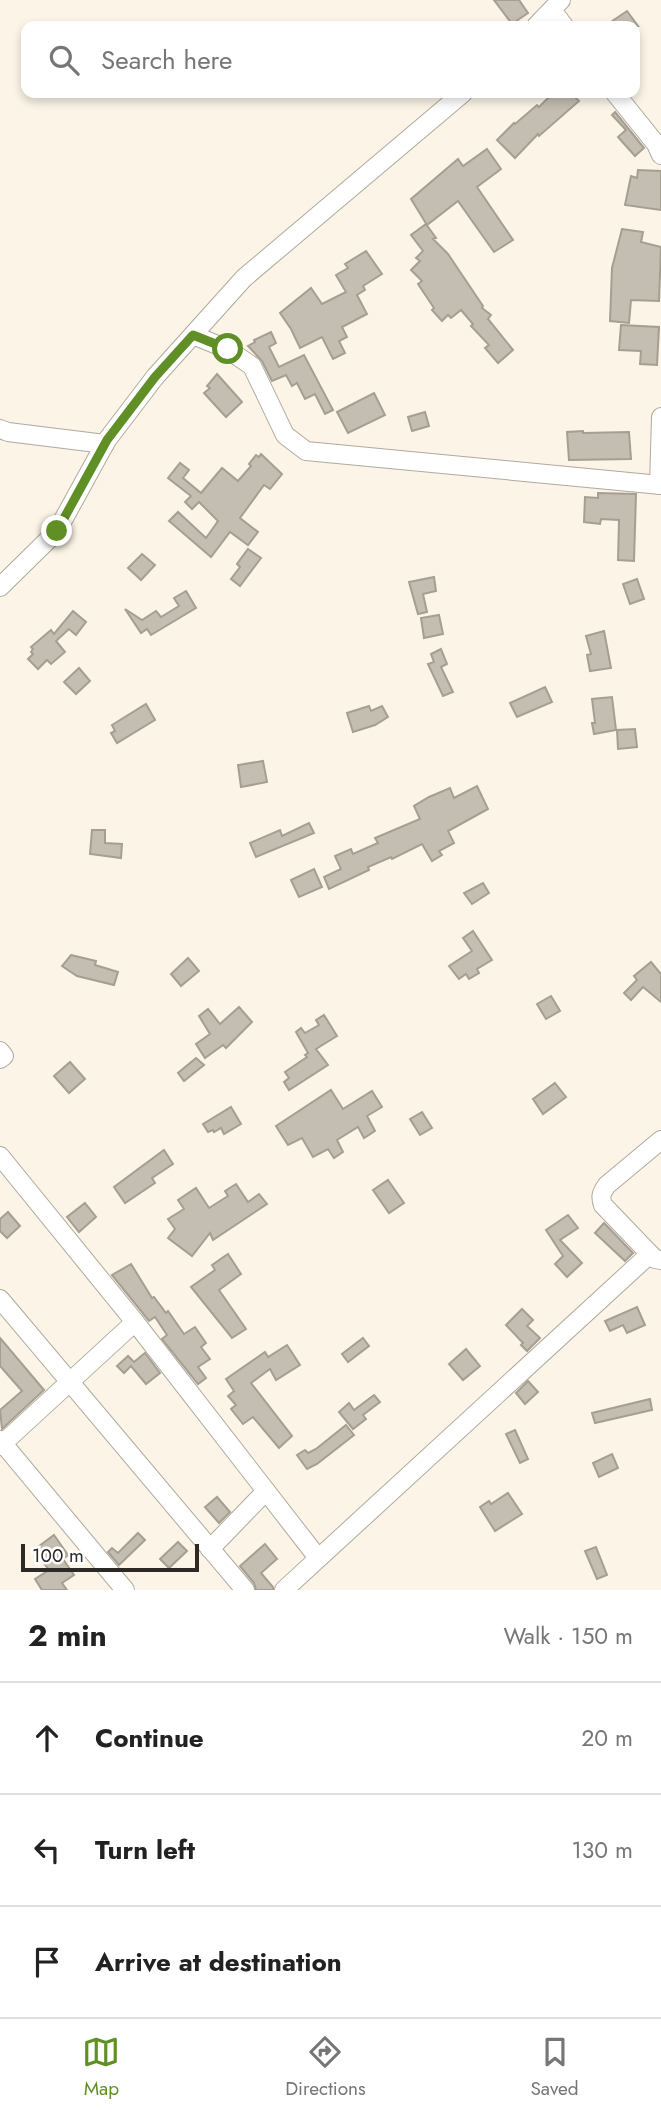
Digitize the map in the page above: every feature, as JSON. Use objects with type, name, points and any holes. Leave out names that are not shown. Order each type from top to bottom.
[{"type":"street","points":[[541,21],[556,5]]},
{"type":"street","points":[[0,587],[57,531],[105,444],[155,377],[244,278],[457,98]]},
{"type":"street","points":[[619,98],[656,144],[661,155]]},
{"type":"street","points":[[193,335],[228,349],[252,366],[285,435],[306,451],[660,485],[661,417]]},
{"type":"street","points":[[0,429],[105,444]]},
{"type":"street","points":[[0,1051],[4,1056],[0,1059]]},
{"type":"street","points":[[284,1590],[655,1257],[600,1199],[601,1192],[607,1185],[661,1140]]},
{"type":"street","points":[[0,1156],[135,1322],[318,1558]]},
{"type":"street","points":[[0,1299],[245,1590]]},
{"type":"street","points":[[125,1590],[1,1443],[135,1322]]},
{"type":"street","points":[[210,1549],[266,1491]]},
{"type":"building","points":[[494,0],[519,0],[528,13],[516,21],[510,21]]},
{"type":"building","points":[[627,11],[634,21],[612,21]]},
{"type":"building","points":[[548,98],[576,98],[579,101],[539,136],[538,134],[515,158],[497,140],[514,123],[537,105],[539,107]]},
{"type":"building","points":[[615,112],[644,148],[635,156],[618,137],[626,130],[612,115]]},
{"type":"building","points":[[487,149],[501,169],[477,187],[513,240],[494,252],[458,201],[427,225],[411,199],[458,159],[463,166]]},
{"type":"building","points":[[638,170],[661,171],[661,210],[625,205],[631,176],[637,178]]},
{"type":"building","points":[[426,224],[436,238],[433,239],[448,254],[482,308],[491,315],[488,319],[513,350],[498,363],[485,348],[489,345],[471,326],[473,324],[461,310],[451,318],[448,315],[442,321],[432,310],[434,308],[418,284],[422,281],[411,270],[420,261],[416,258],[423,251],[411,235]]},
{"type":"building","points":[[622,229],[643,232],[641,242],[661,247],[659,301],[631,300],[629,323],[610,321],[612,268]]},
{"type":"building","points":[[366,251],[382,274],[363,286],[365,290],[357,295],[367,314],[342,327],[347,337],[339,341],[345,353],[333,359],[322,337],[300,348],[280,313],[311,288],[322,304],[346,292],[336,275],[348,268],[345,264]]},
{"type":"building","points":[[621,325],[659,327],[657,365],[640,364],[641,351],[619,350]]},
{"type":"building","points":[[271,332],[276,343],[269,347],[279,367],[304,355],[333,410],[325,414],[315,394],[305,399],[297,383],[292,386],[286,375],[272,381],[262,361],[248,346]]},
{"type":"building","points":[[217,374],[242,402],[226,417],[204,393],[210,388],[207,386]]},
{"type":"building","points":[[374,393],[385,415],[348,433],[337,412]]},
{"type":"building","points":[[425,412],[429,426],[412,431],[408,417]]},
{"type":"building","points":[[567,432],[629,432],[631,459],[569,460]]},
{"type":"building","points":[[261,454],[282,474],[270,489],[264,485],[240,518],[258,532],[248,545],[230,532],[211,557],[169,521],[178,512],[206,538],[218,521],[199,502],[192,509],[185,502],[191,496],[168,478],[180,463],[189,470],[183,478],[201,493],[222,468],[238,481],[251,466],[249,464],[256,455],[259,457]]},
{"type":"building","points":[[598,493],[636,494],[634,561],[618,560],[619,520],[601,519],[600,524],[584,522],[585,497],[598,498]]},
{"type":"building","points":[[248,549],[261,558],[240,586],[231,579],[240,567],[237,564]]},
{"type":"building","points":[[142,554],[155,565],[141,580],[128,568]]},
{"type":"building","points":[[434,577],[436,591],[423,594],[427,612],[418,614],[409,582]]},
{"type":"building","points":[[637,579],[644,599],[630,604],[623,584]]},
{"type":"building","points":[[186,591],[196,608],[151,635],[147,629],[141,633],[125,609],[142,620],[156,611],[161,617],[179,606],[174,598]]},
{"type":"building","points":[[73,611],[86,622],[76,635],[69,629],[56,641],[65,652],[51,664],[47,660],[38,669],[28,659],[33,654],[31,647],[51,630],[54,634]]},
{"type":"building","points":[[439,615],[443,634],[424,638],[421,618]]},
{"type":"building","points":[[604,631],[611,668],[590,671],[587,655],[591,654],[586,636]]},
{"type":"building","points":[[441,649],[447,664],[441,667],[453,692],[443,696],[428,664],[434,662],[431,654]]},
{"type":"building","points":[[79,668],[90,681],[76,694],[64,682]]},
{"type":"building","points":[[545,687],[552,702],[517,717],[510,703]]},
{"type":"building","points":[[612,697],[616,730],[594,734],[592,699]]},
{"type":"building","points":[[146,704],[155,720],[117,743],[111,733],[115,731],[112,725]]},
{"type":"building","points":[[369,706],[371,711],[382,706],[388,717],[375,725],[353,732],[347,713]]},
{"type":"building","points":[[635,729],[637,747],[618,749],[617,730]]},
{"type":"building","points":[[263,761],[267,782],[241,787],[238,765]]},
{"type":"building","points":[[477,786],[488,809],[448,831],[454,843],[439,851],[442,855],[432,861],[422,844],[368,867],[369,870],[329,889],[324,877],[341,869],[335,856],[351,849],[353,854],[378,843],[375,838],[420,819],[414,806],[429,797],[450,788],[454,798]]},
{"type":"building","points":[[309,823],[314,833],[256,857],[250,843],[280,830],[282,836]]},
{"type":"building","points":[[92,830],[105,830],[105,843],[122,844],[121,858],[90,854]]},
{"type":"building","points":[[314,869],[322,887],[299,897],[291,880]]},
{"type":"building","points":[[483,883],[489,893],[472,904],[464,893]]},
{"type":"building","points":[[473,931],[492,960],[477,969],[479,973],[469,979],[466,974],[459,979],[449,966],[472,951],[463,938]]},
{"type":"building","points":[[71,955],[96,961],[95,965],[118,972],[114,985],[77,976],[62,966]]},
{"type":"building","points":[[188,958],[199,971],[181,986],[171,974]]},
{"type":"building","points":[[651,962],[661,974],[661,1002],[643,987],[631,1000],[624,993],[637,980],[634,976]]},
{"type":"building","points":[[551,996],[560,1011],[546,1019],[537,1004]]},
{"type":"building","points":[[239,1007],[252,1022],[226,1048],[223,1045],[205,1058],[196,1044],[210,1034],[199,1016],[208,1009],[220,1024]]},
{"type":"building","points":[[324,1015],[337,1036],[316,1049],[328,1065],[289,1090],[284,1082],[289,1078],[285,1072],[307,1057],[305,1055],[308,1053],[296,1032],[301,1028],[305,1033],[319,1025],[316,1020]]},
{"type":"building","points":[[196,1058],[204,1065],[184,1081],[178,1073]]},
{"type":"building","points":[[70,1062],[85,1079],[69,1093],[54,1076]]},
{"type":"building","points":[[555,1083],[566,1097],[543,1114],[533,1099]]},
{"type":"building","points":[[331,1090],[343,1109],[372,1091],[382,1107],[367,1116],[375,1131],[364,1138],[358,1127],[337,1140],[343,1152],[334,1158],[328,1149],[313,1157],[302,1138],[288,1145],[276,1126]]},
{"type":"building","points":[[231,1107],[241,1124],[224,1134],[221,1128],[208,1132],[203,1124]]},
{"type":"building","points":[[422,1112],[432,1128],[420,1135],[410,1119]]},
{"type":"building","points":[[164,1150],[173,1164],[152,1178],[155,1183],[125,1203],[114,1187]]},
{"type":"building","points":[[388,1180],[404,1203],[389,1213],[373,1190]]},
{"type":"building","points":[[236,1184],[248,1202],[259,1194],[267,1204],[213,1240],[210,1233],[192,1256],[168,1238],[175,1229],[168,1219],[184,1209],[178,1200],[196,1188],[209,1208],[228,1196],[225,1191]]},
{"type":"building","points":[[85,1203],[96,1217],[79,1232],[67,1217]]},
{"type":"building","points":[[8,1212],[20,1226],[7,1238],[0,1231],[0,1219]]},
{"type":"building","points":[[568,1215],[578,1228],[560,1240],[582,1263],[567,1277],[555,1264],[563,1256],[546,1230]]},
{"type":"building","points":[[604,1223],[633,1253],[625,1261],[595,1233]]},
{"type":"building","points":[[228,1254],[241,1274],[219,1290],[246,1329],[232,1338],[191,1287],[215,1270],[212,1265]]},
{"type":"building","points":[[131,1264],[152,1298],[154,1297],[166,1313],[168,1311],[184,1334],[195,1327],[206,1343],[201,1347],[210,1359],[198,1367],[206,1378],[198,1384],[162,1339],[167,1335],[155,1317],[149,1321],[112,1275]]},
{"type":"building","points":[[637,1307],[645,1325],[627,1333],[623,1325],[610,1331],[605,1321]]},
{"type":"building","points":[[522,1309],[533,1320],[527,1326],[540,1338],[527,1351],[506,1325]]},
{"type":"building","points":[[0,1338],[44,1390],[2,1429],[0,1410],[22,1391],[0,1366]]},
{"type":"building","points":[[363,1338],[369,1346],[348,1362],[342,1354]]},
{"type":"building","points":[[287,1345],[300,1365],[276,1380],[270,1369],[251,1383],[292,1436],[279,1448],[253,1417],[243,1424],[231,1409],[236,1405],[228,1396],[234,1391],[226,1379],[265,1352],[268,1357]]},
{"type":"building","points":[[466,1349],[480,1366],[463,1380],[449,1364]]},
{"type":"building","points":[[145,1353],[160,1373],[146,1384],[131,1366],[124,1373],[117,1366],[128,1356],[134,1362]]},
{"type":"building","points":[[528,1381],[538,1392],[525,1404],[516,1393]]},
{"type":"building","points":[[374,1395],[380,1402],[363,1415],[366,1419],[353,1429],[339,1412],[349,1403],[354,1410]]},
{"type":"building","points":[[650,1399],[652,1410],[595,1423],[592,1413]]},
{"type":"building","points":[[346,1425],[354,1435],[307,1469],[297,1455],[305,1450],[308,1453],[316,1449]]},
{"type":"building","points":[[515,1430],[528,1459],[520,1463],[506,1434]]},
{"type":"building","points":[[612,1454],[618,1468],[599,1477],[593,1463]]},
{"type":"building","points":[[508,1493],[522,1514],[495,1531],[480,1507],[489,1501],[491,1504]]},
{"type":"building","points":[[217,1497],[230,1512],[219,1523],[205,1507]]},
{"type":"building","points":[[138,1533],[145,1540],[119,1565],[108,1552],[112,1548],[118,1553]]},
{"type":"building","points":[[54,1535],[68,1555],[63,1559],[74,1575],[62,1583],[67,1590],[42,1590],[35,1579],[49,1570],[34,1550]]},
{"type":"building","points":[[178,1542],[187,1551],[169,1568],[160,1559]]},
{"type":"building","points":[[265,1544],[277,1559],[261,1573],[273,1590],[256,1590],[254,1583],[240,1566]]},
{"type":"building","points":[[596,1547],[607,1575],[597,1579],[585,1551]]},
{"type":"route","points":[[57,531],[107,440],[155,377],[193,335],[228,349]]}]
